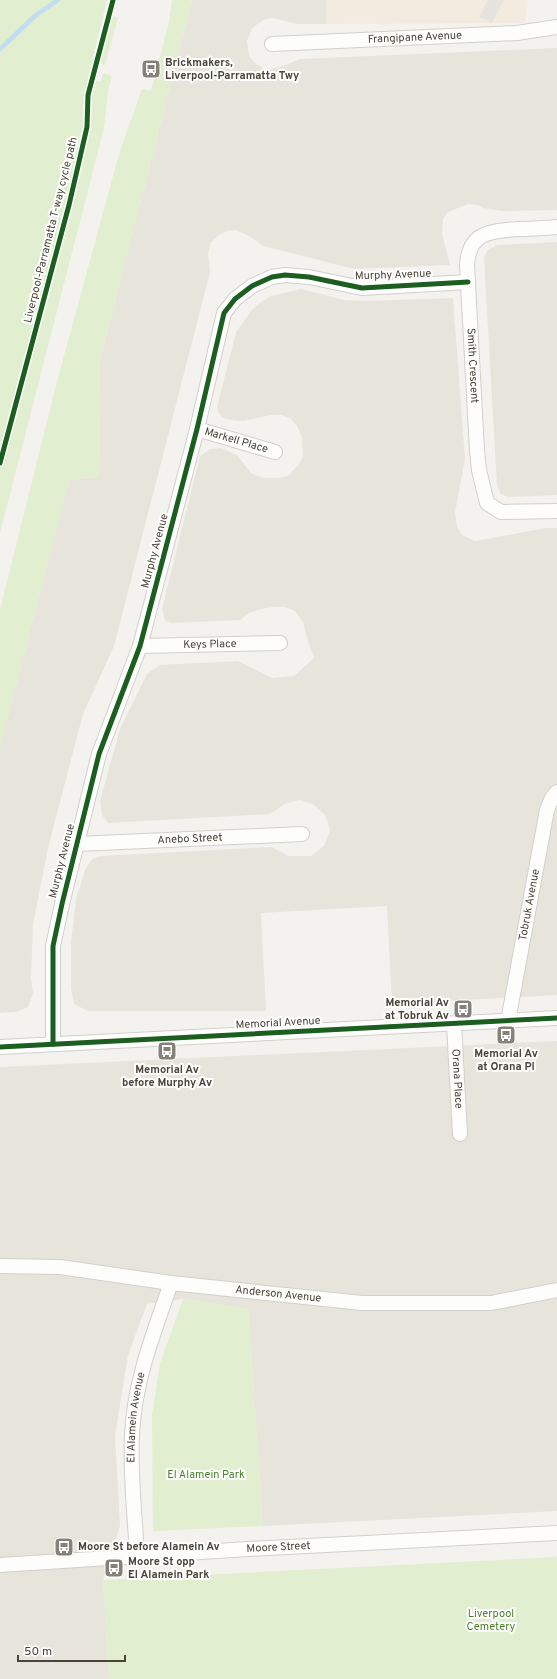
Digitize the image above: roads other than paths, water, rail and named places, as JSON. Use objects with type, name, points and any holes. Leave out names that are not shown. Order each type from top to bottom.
[{"type":"street","name":"Frangipane Avenue","points":[[272,44],[517,33],[557,27]]},
{"type":"street","name":"Smith Crescent","points":[[557,227],[491,231],[483,235],[470,248],[468,257],[477,451],[479,470],[487,503],[501,512],[557,511]]},
{"type":"street","name":"Murphy Avenue","points":[[53,1044],[53,946],[99,754],[140,646],[197,429],[224,313],[235,300],[262,281],[272,277],[285,275],[296,275],[362,288],[468,282]]},
{"type":"street","name":"Markell Place","points":[[197,429],[275,452]]},
{"type":"street","name":"Keys Place","points":[[140,646],[280,643]]},
{"type":"street","name":"Tobruk Avenue","points":[[508,1021],[546,810],[557,792]]},
{"type":"street","name":"Anebo Street","points":[[77,844],[302,834]]},
{"type":"street","name":"Memorial Avenue","points":[[0,1047],[557,1018]]},
{"type":"street","name":"Orana Place","points":[[454,1024],[460,1134]]},
{"type":"street","name":"Anderson Avenue","points":[[0,1266],[60,1267],[171,1283],[362,1303],[491,1304],[557,1290]]},
{"type":"street","name":"El Alamein Avenue","points":[[137,1556],[132,1434],[140,1376],[171,1283]]},
{"type":"street","name":"Moore Street","points":[[0,1565],[248,1549],[557,1533]]},
{"type":"waterway","points":[[0,49],[36,15],[58,0]]},
{"type":"place","name":"Brickmakers, Liverpool-Parramatta Twy","points":[[151,69]]},
{"type":"place","name":"Memorial Av at Tobruk Av","points":[[463,1009]]},
{"type":"place","name":"Memorial Av at Orana Pl","points":[[506,1035]]},
{"type":"place","name":"Memorial Av before Murphy Av","points":[[167,1051]]},
{"type":"place","name":"Moore St before Alamein Av","points":[[64,1547]]},
{"type":"place","name":"Moore St opp El Alamein Park","points":[[114,1568]]},
{"type":"park label","name":"El Alamein Park","points":[[206,1475]]},
{"type":"park label","name":"Liverpool Cemetery","points":[[491,1620]]}]
